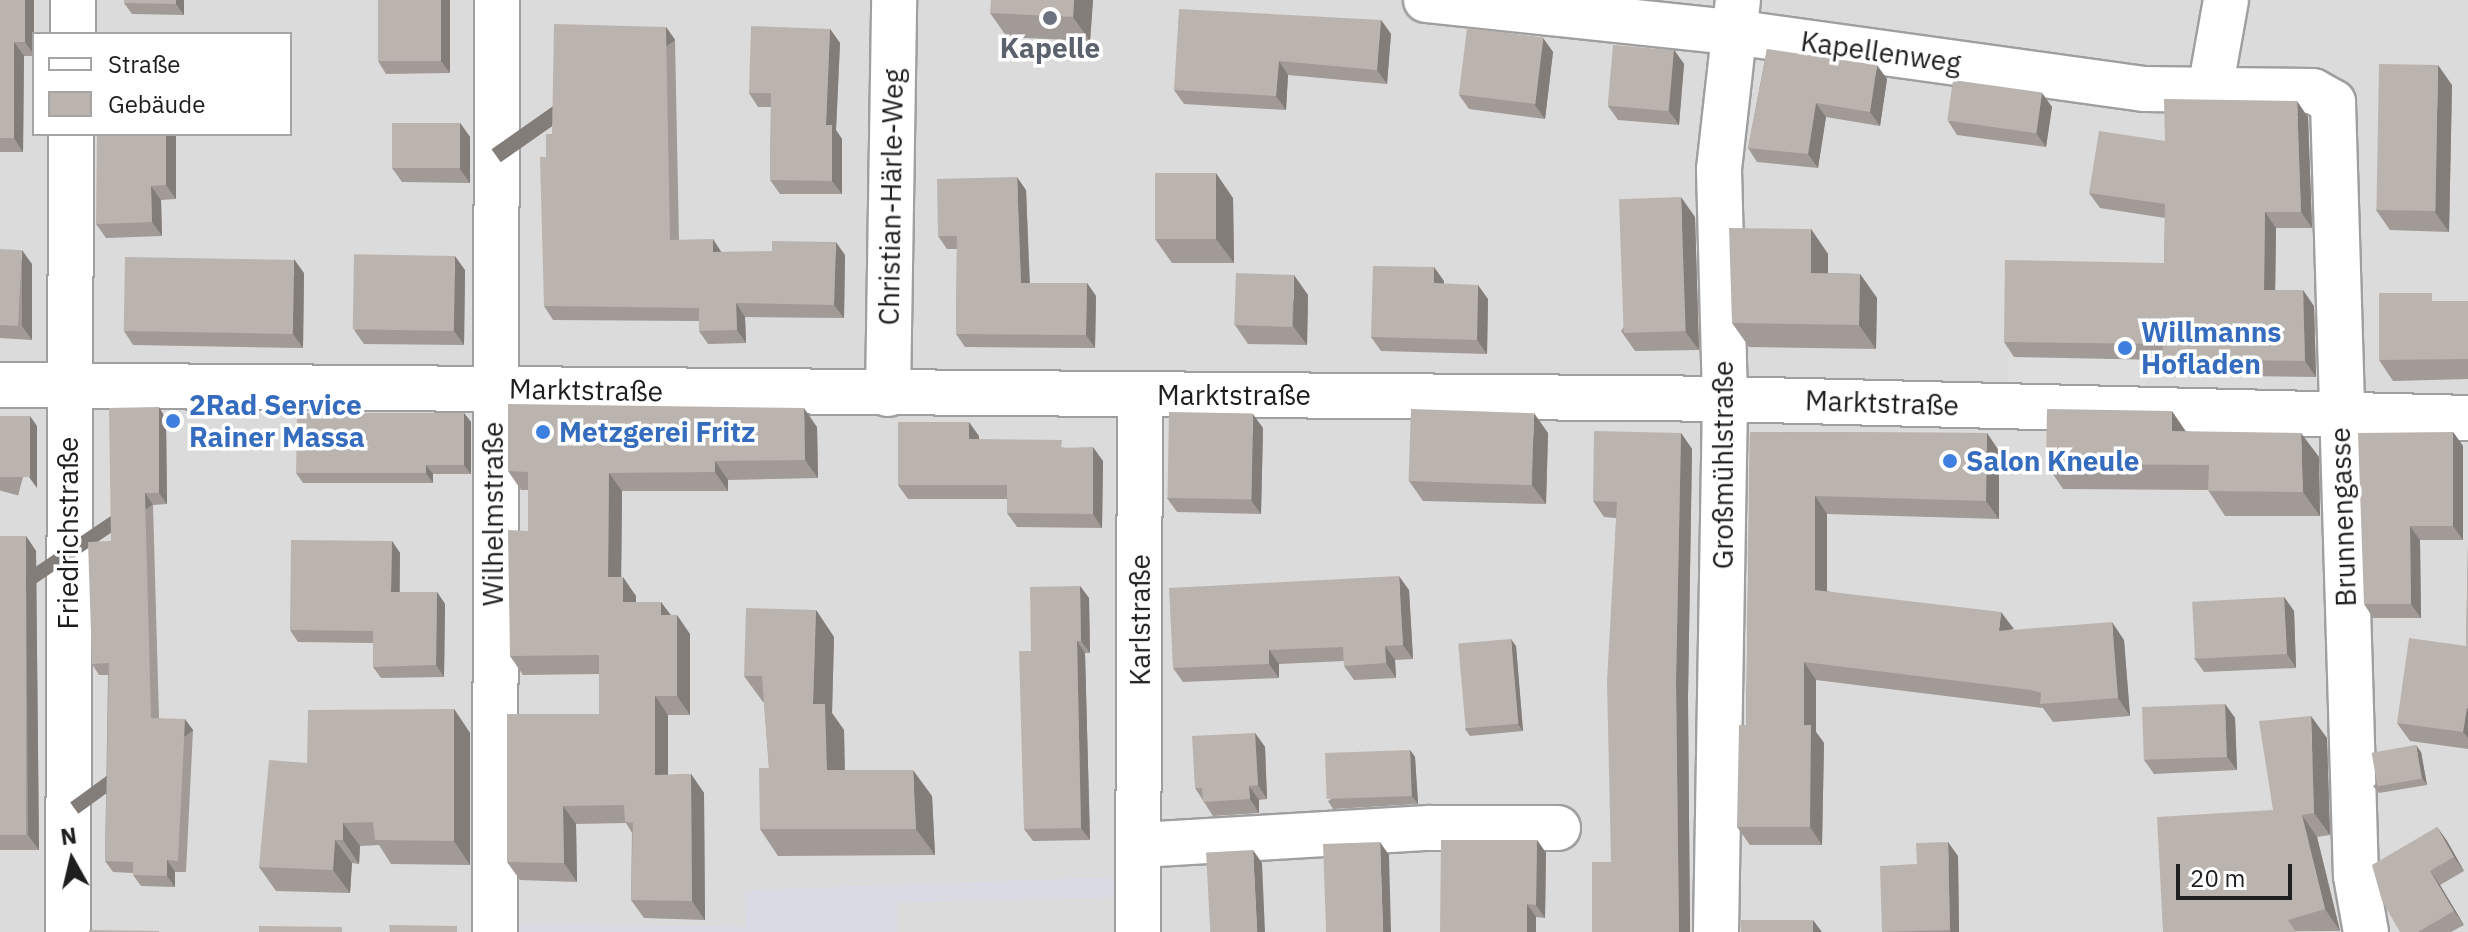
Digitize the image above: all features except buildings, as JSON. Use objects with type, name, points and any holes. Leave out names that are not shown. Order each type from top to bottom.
[{"type":"street","points":[[73,0],[73,32]]},
{"type":"street","name":"Wilhelmstraße","points":[[495,932],[493,388],[497,0]]},
{"type":"street","name":"Christian-Härle-Weg","points":[[888,394],[894,0]]},
{"type":"street","name":"Kapellenweg","points":[[1426,0],[1735,16],[2144,89],[2313,91],[2333,102]]},
{"type":"street","points":[[2210,90],[2226,0]]},
{"type":"street","name":"Großmühlstraße","points":[[1716,932],[1725,399],[1719,169],[1735,16]]},
{"type":"street","name":"Brunnengasse","points":[[2333,102],[2339,417],[2356,876],[2366,932]]},
{"type":"street","name":"Friedrichstraße","points":[[68,932],[71,136]]},
{"type":"street","name":"Marktstraße","points":[[0,385],[1725,399],[2468,418]]},
{"type":"street","name":"Karlstraße","points":[[1138,932],[1140,394]]},
{"type":"street","points":[[1140,845],[1429,828],[1558,828]]},
{"type":"shaded area","points":[[0,0],[2468,0],[2468,932],[0,932]]},
{"type":"shaded area","points":[[2008,357],[2147,359],[2146,387],[2008,385]]},
{"type":"shaded area","points":[[1117,877],[1116,897],[897,903],[897,932],[516,932],[516,923],[746,927],[745,890]]},
{"type":"place","name":"Kapelle","points":[[1050,18]]},
{"type":"place","name":"Willmanns Hofladen","points":[[2125,348]]},
{"type":"place","name":"2Rad Service Rainer Massa","points":[[173,421]]},
{"type":"place","name":"Metzgerei Fritz","points":[[543,432]]},
{"type":"place","name":"Salon Kneule","points":[[1950,461]]}]
